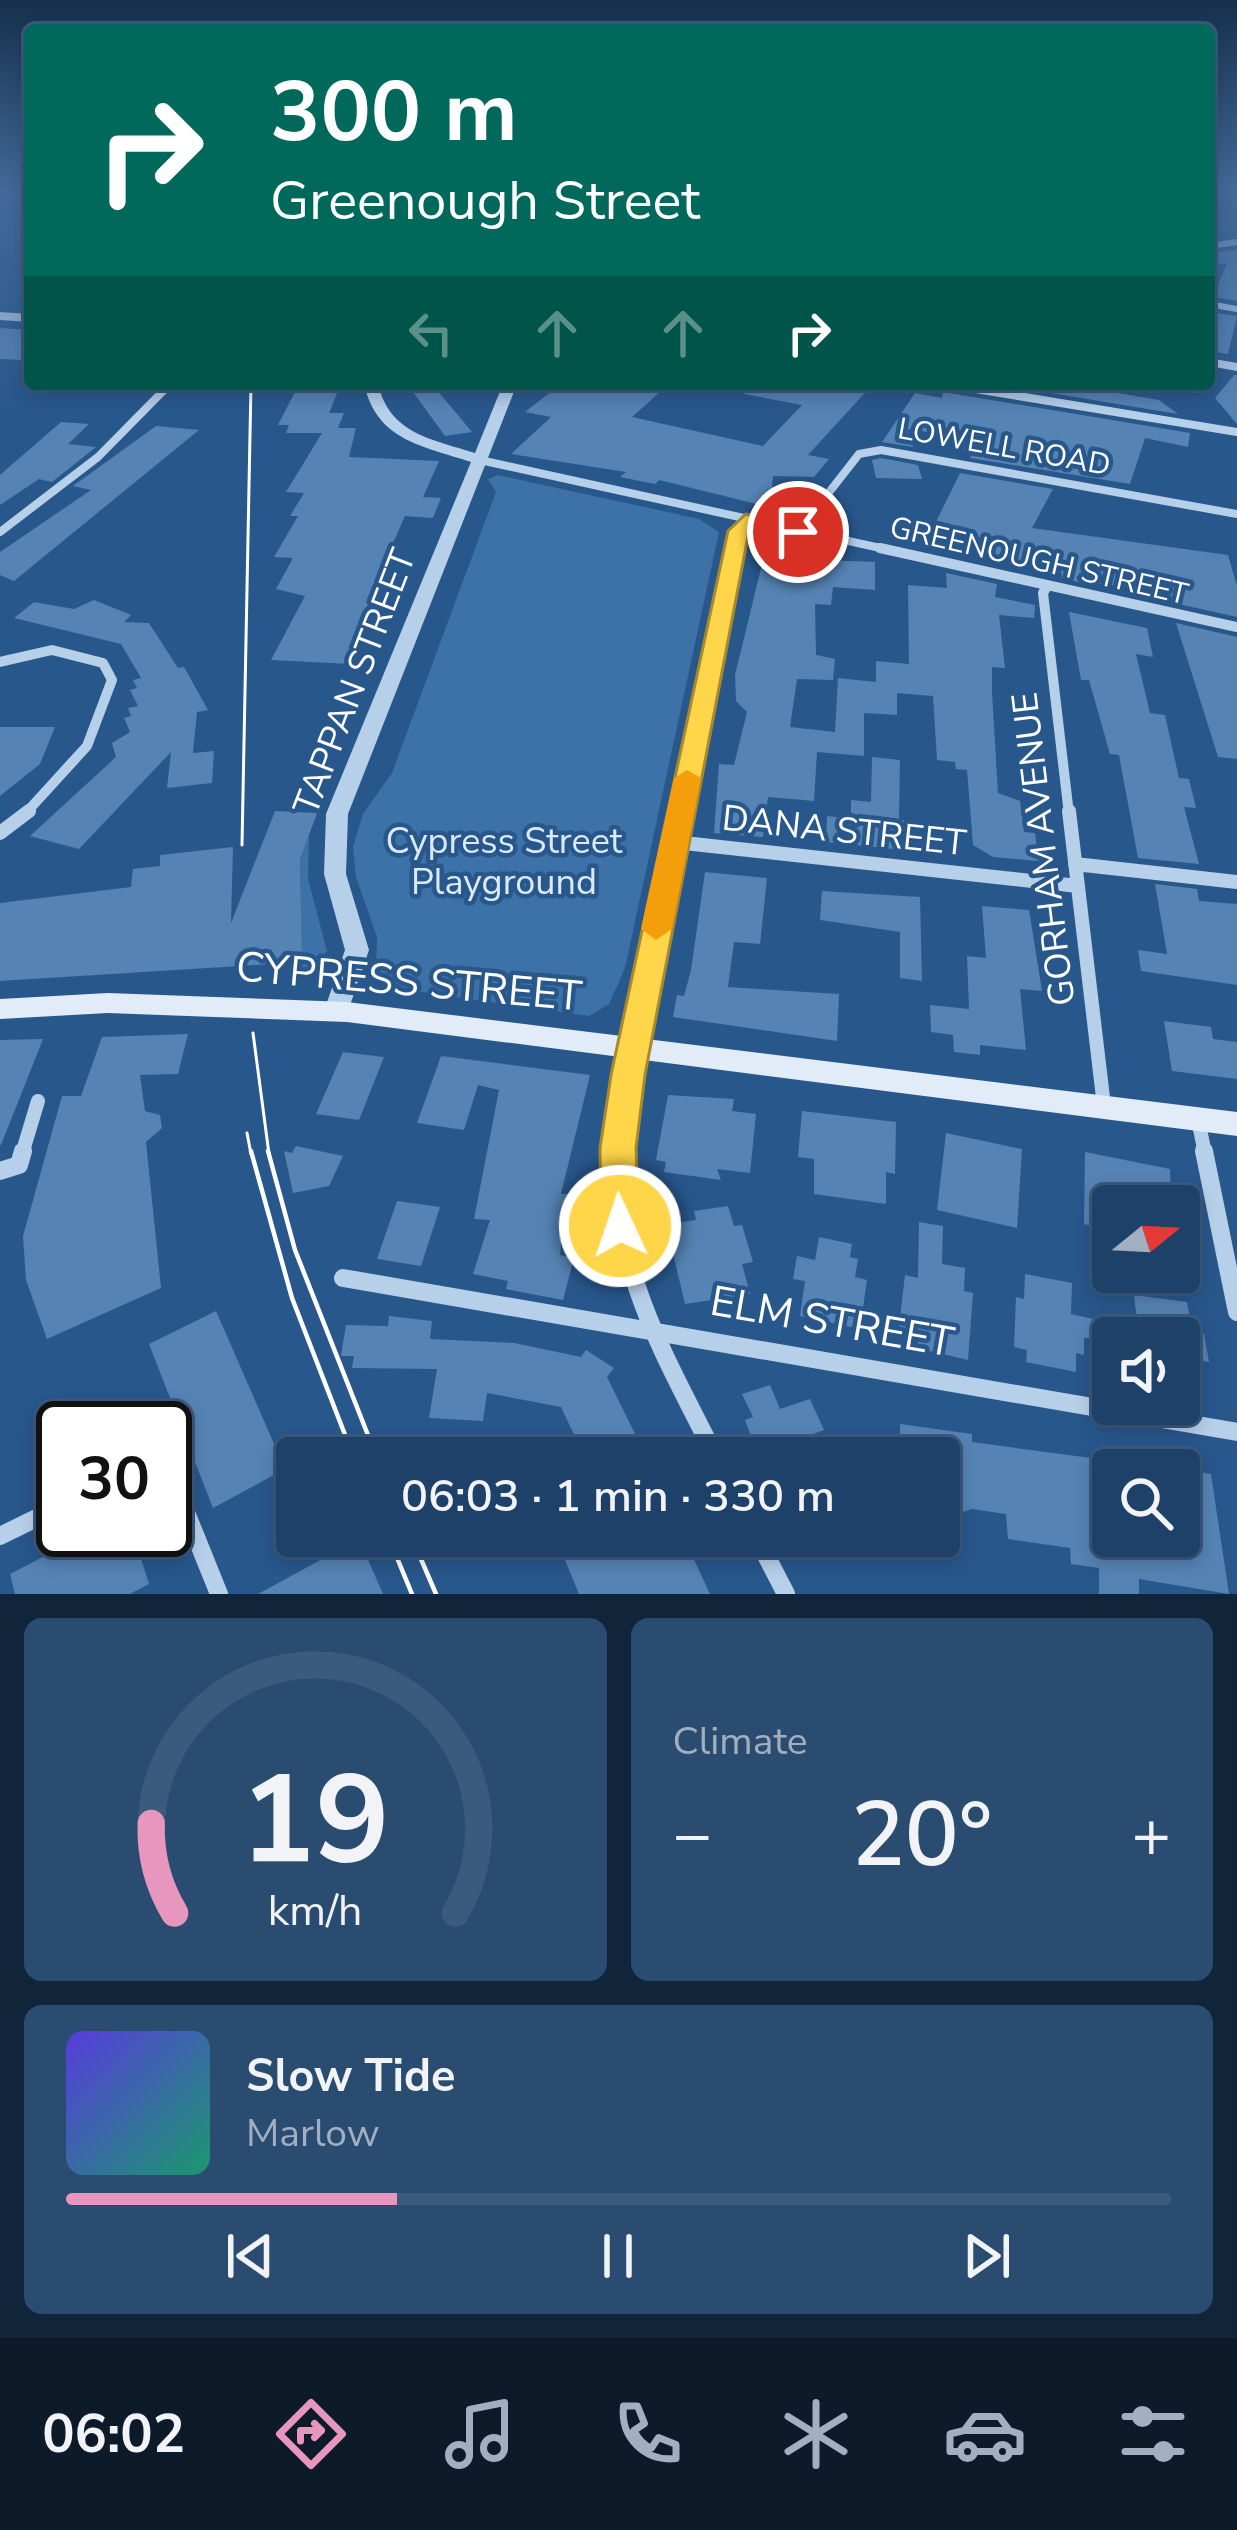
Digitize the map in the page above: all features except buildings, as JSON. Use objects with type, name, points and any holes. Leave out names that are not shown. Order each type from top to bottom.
[{"type":"main road","name":"CYPRESS STREET","points":[[0,1010],[108,1003],[336,1011],[1237,1124]]},
{"type":"street","points":[[0,532],[98,457],[164,390]]},
{"type":"street","points":[[372,390],[376,407],[396,429],[480,460]]},
{"type":"street","name":"TAPPAN STREET","points":[[336,1011],[357,953],[335,874],[337,814],[508,390]]},
{"type":"street","points":[[979,390],[1237,436]]},
{"type":"street","name":"LOWELL ROAD","points":[[798,532],[859,454],[881,450],[1237,514]]},
{"type":"street","name":"GREENOUGH STREET","points":[[480,460],[1237,627]]},
{"type":"street","points":[[705,1437],[649,1328],[623,1254],[616,1197],[633,1046],[739,531],[746,520]]},
{"type":"street","name":"GORHAM AVENUE","points":[[1047,586],[1043,593],[1104,1106]]},
{"type":"street","points":[[0,662],[28,653],[64,650],[103,663],[112,680],[107,704],[68,770],[0,833]]},
{"type":"street","name":"DANA STREET","points":[[675,842],[1078,886]]},
{"type":"street","points":[[1075,864],[1237,882]]},
{"type":"street","points":[[0,1171],[19,1165],[38,1101]]},
{"type":"street","points":[[1198,1119],[1237,1312]]},
{"type":"street","name":"ELM STREET","points":[[343,1278],[1237,1432]]},
{"type":"street","points":[[0,1536],[36,1518]]},
{"type":"street","points":[[192,1527],[219,1594]]},
{"type":"street","points":[[767,1557],[786,1594]]},
{"type":"green space","name":"Cypress Street Playground","points":[[498,475],[699,519],[719,532],[625,968],[609,1004],[589,1016],[386,987],[376,972],[377,937],[356,877],[353,847],[363,814],[392,773],[496,492],[488,479]]},
{"type":"green space","points":[[309,836],[308,879],[327,951],[302,978],[300,860]]},
{"type":"tram line","points":[[242,845],[251,390]]},
{"type":"tram line","points":[[253,1033],[269,1154]]},
{"type":"tram line","points":[[247,1133],[251,1154]]},
{"type":"tram line","points":[[251,1151],[292,1298],[346,1437]]},
{"type":"tram line","points":[[268,1151],[295,1250],[369,1437]]},
{"type":"tram line","points":[[397,1557],[412,1594]]},
{"type":"tram line","points":[[420,1557],[436,1594]]},
{"type":"slow traffic","points":[[656,929],[687,778]]},
{"type":"route","points":[[620,1226],[618,1148],[628,1075],[739,531],[746,520],[798,532]]}]
